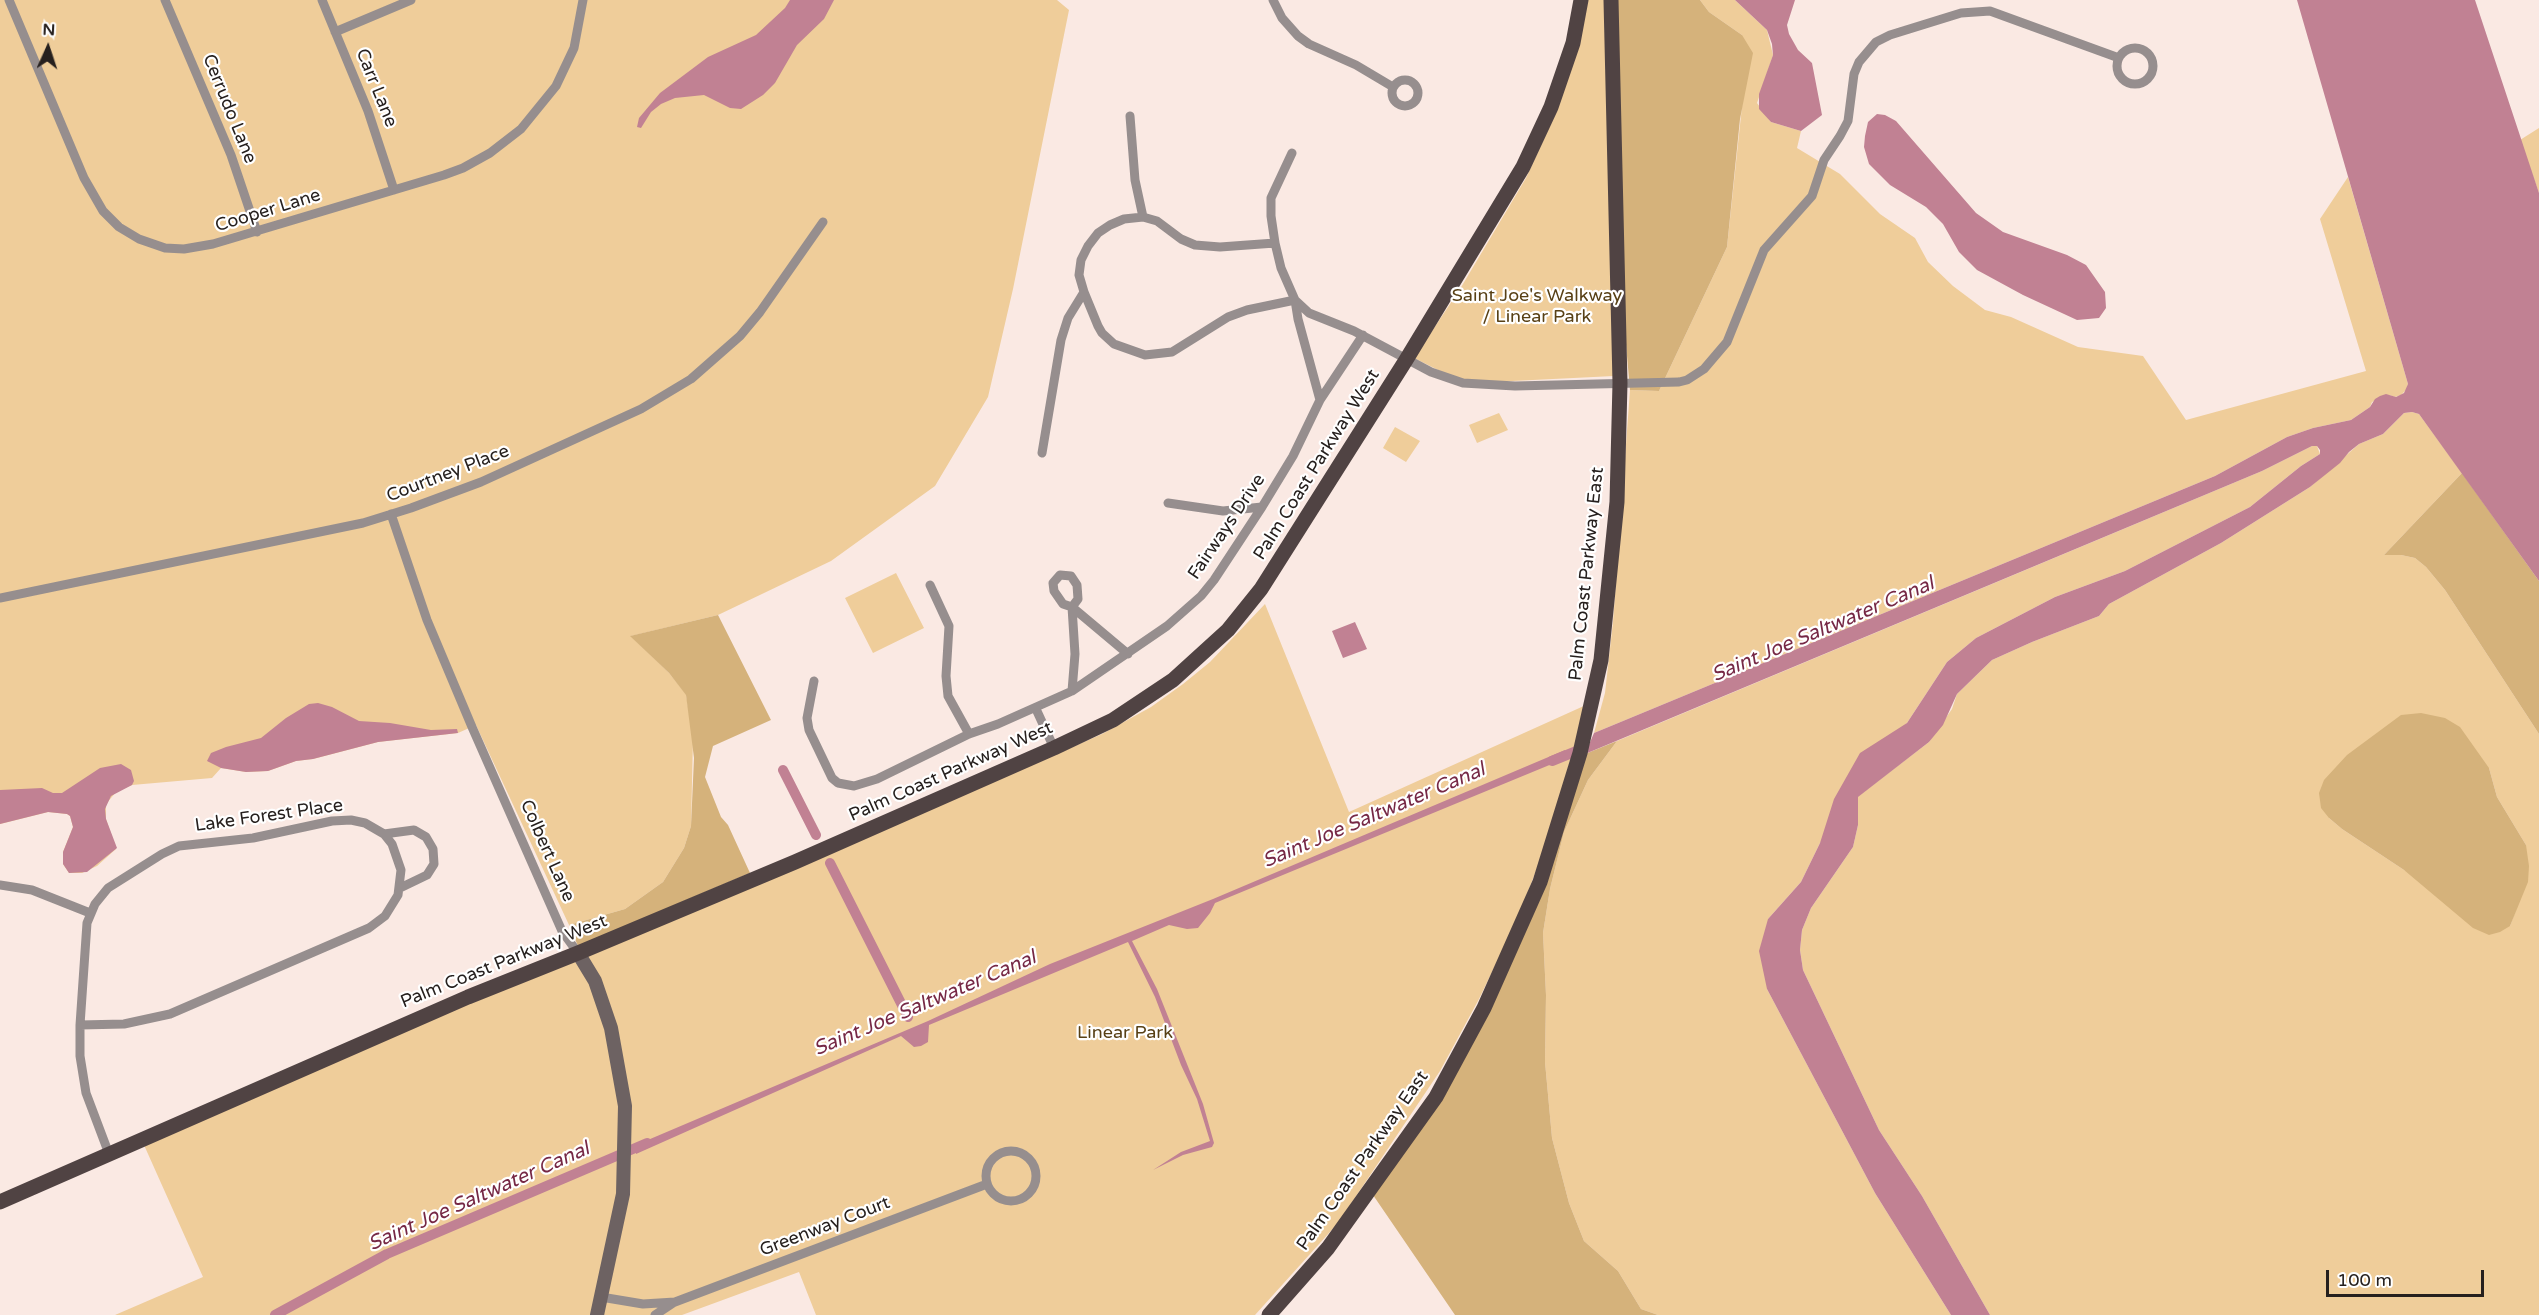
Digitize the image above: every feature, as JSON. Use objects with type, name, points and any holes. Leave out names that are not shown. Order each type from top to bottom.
[{"type":"main road","name":"Palm Coast Parkway West","points":[[0,1203],[468,997],[795,862],[1054,748],[1113,720],[1157,692],[1196,661],[1233,624],[1261,589],[1406,360],[1523,167],[1535,143],[1551,107],[1573,43],[1581,0]]},
{"type":"main road","name":"Palm Coast Parkway East","points":[[1269,1315],[1332,1243],[1436,1097],[1484,1008],[1540,882],[1586,730],[1601,660],[1617,502],[1620,383],[1611,0]]},
{"type":"street","name":"Cooper Lane","points":[[9,0],[84,178],[98,204],[113,222],[139,239],[174,249],[206,246],[257,232],[463,168],[490,153],[521,129],[549,96],[574,48],[583,0]]},
{"type":"street","name":"Cerrudo Lane","points":[[165,0],[231,155],[257,232]]},
{"type":"street","name":"Carr Lane","points":[[322,0],[368,111],[394,190]]},
{"type":"street","points":[[336,32],[411,0]]},
{"type":"street","points":[[1273,0],[1289,27],[1309,44],[1394,87]]},
{"type":"street","points":[[1295,300],[1309,313],[1363,335],[1406,360],[1443,377],[1472,385],[1515,386],[1687,380],[1713,360],[1727,342],[1764,250],[1780,229],[1808,201],[1824,160],[1844,129],[1852,104],[1854,74],[1862,56],[1881,39],[1961,13],[1990,11],[2119,58]]},
{"type":"street","points":[[1130,116],[1135,180],[1143,217]]},
{"type":"street","points":[[1292,153],[1271,198],[1271,216],[1281,268],[1295,300],[1320,400]]},
{"type":"street","points":[[1275,243],[1220,247],[1195,245],[1180,239],[1157,221],[1143,217],[1117,222],[1098,233],[1081,260],[1079,275],[1098,326],[1107,339],[1134,352],[1154,356],[1172,352],[1228,317],[1247,310],[1295,300]]},
{"type":"street","name":"Courtney Place","points":[[0,598],[327,531],[391,514],[500,474],[641,409],[680,387],[717,358],[746,329],[823,222]]},
{"type":"street","points":[[1042,453],[1060,340],[1068,318],[1084,292]]},
{"type":"street","name":"Fairways Drive","points":[[814,681],[807,718],[808,726],[826,769],[838,783],[846,786],[863,785],[969,734],[1036,709],[1072,691],[1167,627],[1201,596],[1262,507],[1293,456],[1320,400],[1363,335]]},
{"type":"street","points":[[1168,503],[1223,511],[1262,507]]},
{"type":"street","name":"Colbert Lane","points":[[391,514],[427,620],[472,727],[562,932],[595,981],[611,1028],[625,1106],[623,1194],[597,1315]]},
{"type":"street","points":[[930,585],[949,626],[946,676],[948,696],[969,734]]},
{"type":"street","points":[[1072,691],[1075,654],[1072,607],[1128,654]]},
{"type":"street","points":[[1036,709],[1054,748]]},
{"type":"street","name":"Lake Forest Place","points":[[109,1154],[86,1093],[80,1056],[86,939],[90,913],[103,894],[115,883],[179,846],[253,838],[342,820],[365,823],[384,834]]},
{"type":"street","points":[[384,834],[414,830],[426,837],[434,849],[434,864],[427,875],[400,888]]},
{"type":"street","points":[[80,1025],[113,1025],[144,1021],[170,1014],[369,928],[391,909],[400,888],[399,858],[384,834]]},
{"type":"street","points":[[0,885],[32,890],[90,913]]},
{"type":"street","points":[[1004,1152],[1020,1152],[1032,1162],[1035,1169],[1034,1186],[1022,1198],[1014,1201],[1000,1198],[991,1191],[987,1184],[985,1176],[990,1161],[1004,1152]]},
{"type":"street","name":"Greenway Court","points":[[675,1302],[987,1184]]},
{"type":"street","points":[[601,1296],[643,1304],[675,1302]]},
{"type":"street","points":[[655,1315],[675,1302]]},
{"type":"green space","points":[[0,0],[1057,0],[1069,10],[1013,289],[988,397],[935,486],[831,561],[718,615],[631,636],[669,673],[686,694],[693,738],[691,826],[684,848],[663,882],[625,909],[569,925],[476,725],[458,733],[378,742],[313,759],[296,761],[268,771],[246,772],[221,768],[212,778],[132,785],[116,792],[106,804],[106,819],[116,849],[97,866],[82,873],[69,873],[63,864],[63,852],[73,827],[70,816],[67,814],[48,812],[0,824]]},
{"type":"green space","name":"Saint Joe's Walkway / Linear Park","points":[[1588,0],[1604,0],[1614,376],[1492,382],[1464,380],[1446,374],[1414,358],[1460,289],[1526,178],[1554,117],[1575,52]]},
{"type":"green space","points":[[1700,0],[1735,0],[1767,30],[1773,55],[1757,103],[1771,122],[1801,131],[1797,148],[1840,174],[1880,214],[1915,238],[1928,262],[1953,286],[1985,310],[2011,317],[2078,347],[2143,356],[2186,420],[2366,371],[2320,219],[2348,177],[2408,384],[2407,389],[2401,395],[2395,397],[2389,395],[2372,402],[2370,407],[2351,420],[2313,428],[2287,437],[2215,476],[1594,733],[1605,693],[1613,622],[1630,390],[1659,391],[1727,247],[1743,97],[1742,35],[1709,12]]},
{"type":"green space","points":[[2539,128],[2539,193],[2520,140]]},
{"type":"green space","points":[[1499,413],[1508,430],[1477,443],[1469,425]]},
{"type":"green space","points":[[2404,413],[2419,414],[2462,473],[2384,555],[2415,558],[2426,567],[2445,590],[2539,734],[2539,1315],[1990,1315],[1922,1196],[1879,1130],[1803,970],[1800,950],[1802,930],[1811,908],[1853,847],[1858,825],[1857,797],[1929,742],[1952,709],[1957,694],[1992,660],[2099,616],[2109,604],[2221,543],[2310,487],[2359,444],[2383,434]],"holes":[[[2489,768],[2497,797],[2526,845],[2517,907],[2510,926],[2404,870],[2329,818]]]},
{"type":"green space","points":[[1395,427],[1420,441],[1406,462],[1383,448]]},
{"type":"green space","points":[[2312,446],[2317,446],[2320,454],[2301,466],[2250,507],[2125,571],[2055,597],[1976,638],[1947,662],[1907,723],[1820,843],[1801,882],[1768,919],[1767,989],[1875,1193],[1951,1315],[1658,1315],[1641,1309],[1618,1271],[1584,1241],[1569,1203],[1552,1138],[1545,1062],[1546,995],[1543,933],[1550,889],[1564,832],[1588,780],[1617,741],[2262,471]]},
{"type":"green space","points":[[896,573],[924,628],[873,653],[845,598]]},
{"type":"green space","name":"Linear Park","points":[[1265,604],[1349,812],[1586,705],[1545,848],[1516,922],[1479,999],[1440,1071],[1338,1223],[1255,1315],[816,1315],[799,1272],[682,1315],[115,1315],[203,1277],[144,1145],[480,996],[836,851],[1102,734],[1151,707],[1183,684],[1210,662]]},
{"type":"shaded area","points":[[790,0],[834,0],[824,19],[797,45],[775,83],[763,95],[741,109],[730,108],[704,95],[675,98],[661,104],[651,112],[641,128],[637,127],[639,118],[660,93],[708,57],[756,35],[785,8]]},
{"type":"shaded area","points":[[1617,0],[1700,0],[1709,12],[1742,35],[1753,53],[1740,119],[1727,247],[1659,391],[1630,390],[1625,333]]},
{"type":"shaded area","points":[[1735,0],[1795,0],[1787,25],[1789,34],[1798,50],[1812,63],[1822,115],[1801,131],[1771,122],[1759,109],[1759,94],[1773,55],[1772,44],[1767,30]]},
{"type":"shaded area","points":[[2297,0],[2475,0],[2539,193],[2539,581],[2419,414],[2404,413],[2383,434],[2359,444],[2310,487],[2221,543],[2109,604],[2099,616],[1992,660],[1957,694],[1943,725],[1929,742],[1858,797],[1858,825],[1853,847],[1811,908],[1802,930],[1800,950],[1803,970],[1879,1130],[1922,1196],[1990,1315],[1951,1315],[1875,1193],[1767,989],[1759,951],[1768,919],[1801,882],[1820,843],[1834,799],[1860,753],[1907,723],[1947,662],[1976,638],[2055,597],[2125,571],[2250,507],[2301,466],[2320,454],[2320,450],[2317,446],[2312,446],[2262,471],[1585,754],[1594,733],[2215,476],[2287,437],[2313,428],[2351,420],[2370,407],[2380,396],[2386,394],[2396,397],[2404,393],[2408,384]]},
{"type":"shaded area","points":[[1877,114],[1885,115],[1896,121],[1976,213],[2003,232],[2067,255],[2086,265],[2105,292],[2106,308],[2099,318],[2077,320],[1977,270],[1959,252],[1943,224],[1926,207],[1890,185],[1869,164],[1864,147],[1865,136],[1868,122]]},
{"type":"shaded area","points":[[2462,473],[2539,581],[2539,734],[2445,590],[2426,567],[2415,558],[2384,555]]},
{"type":"shaded area","points":[[718,615],[771,720],[713,746],[705,777],[721,817],[728,825],[750,873],[578,946],[569,925],[625,909],[663,882],[684,848],[691,826],[694,758],[686,695],[669,673],[630,636]]},
{"type":"shaded area","points":[[1355,622],[1367,649],[1343,658],[1332,631]]},
{"type":"shaded area","points":[[318,703],[332,707],[359,721],[390,723],[431,730],[457,729],[458,733],[378,742],[313,759],[296,761],[268,771],[246,772],[221,768],[207,761],[211,753],[261,738],[286,718],[309,704]]},
{"type":"shaded area","points":[[2421,713],[2445,718],[2460,727],[2489,768],[2497,797],[2526,845],[2529,866],[2528,882],[2510,926],[2500,932],[2489,935],[2473,928],[2404,870],[2342,829],[2321,808],[2319,793],[2324,780],[2347,755],[2401,715]]},
{"type":"shaded area","points":[[1617,741],[1588,780],[1564,832],[1550,889],[1543,933],[1546,995],[1545,1062],[1552,1138],[1569,1203],[1584,1241],[1618,1271],[1641,1309],[1658,1315],[1455,1315],[1373,1195],[1488,1010],[1585,754]]},
{"type":"shaded area","points":[[1565,750],[1564,759],[1215,903],[1198,928],[1187,929],[1169,925],[1132,941],[1157,989],[1203,1104],[1214,1143],[1212,1147],[1183,1155],[1153,1170],[1181,1152],[1210,1141],[1197,1099],[1181,1065],[1155,997],[1128,942],[929,1025],[928,1042],[921,1046],[914,1047],[901,1036],[636,1154],[636,1145],[928,1021],[1050,964],[1213,899]]},
{"type":"shaded area","points":[[121,764],[131,770],[134,781],[132,785],[111,796],[105,809],[106,819],[117,848],[87,872],[69,873],[63,864],[63,852],[73,827],[70,816],[67,814],[48,812],[0,824],[0,790],[42,788],[53,793],[62,793],[100,768]]},
{"type":"waterway","name":"Saint Joe Saltwater Canal","points":[[1552,761],[1584,748]]},
{"type":"waterway","points":[[783,770],[816,835]]},
{"type":"waterway","points":[[830,863],[908,1017]]},
{"type":"waterway","name":"Saint Joe Saltwater Canal","points":[[275,1315],[387,1254],[647,1143]]}]
